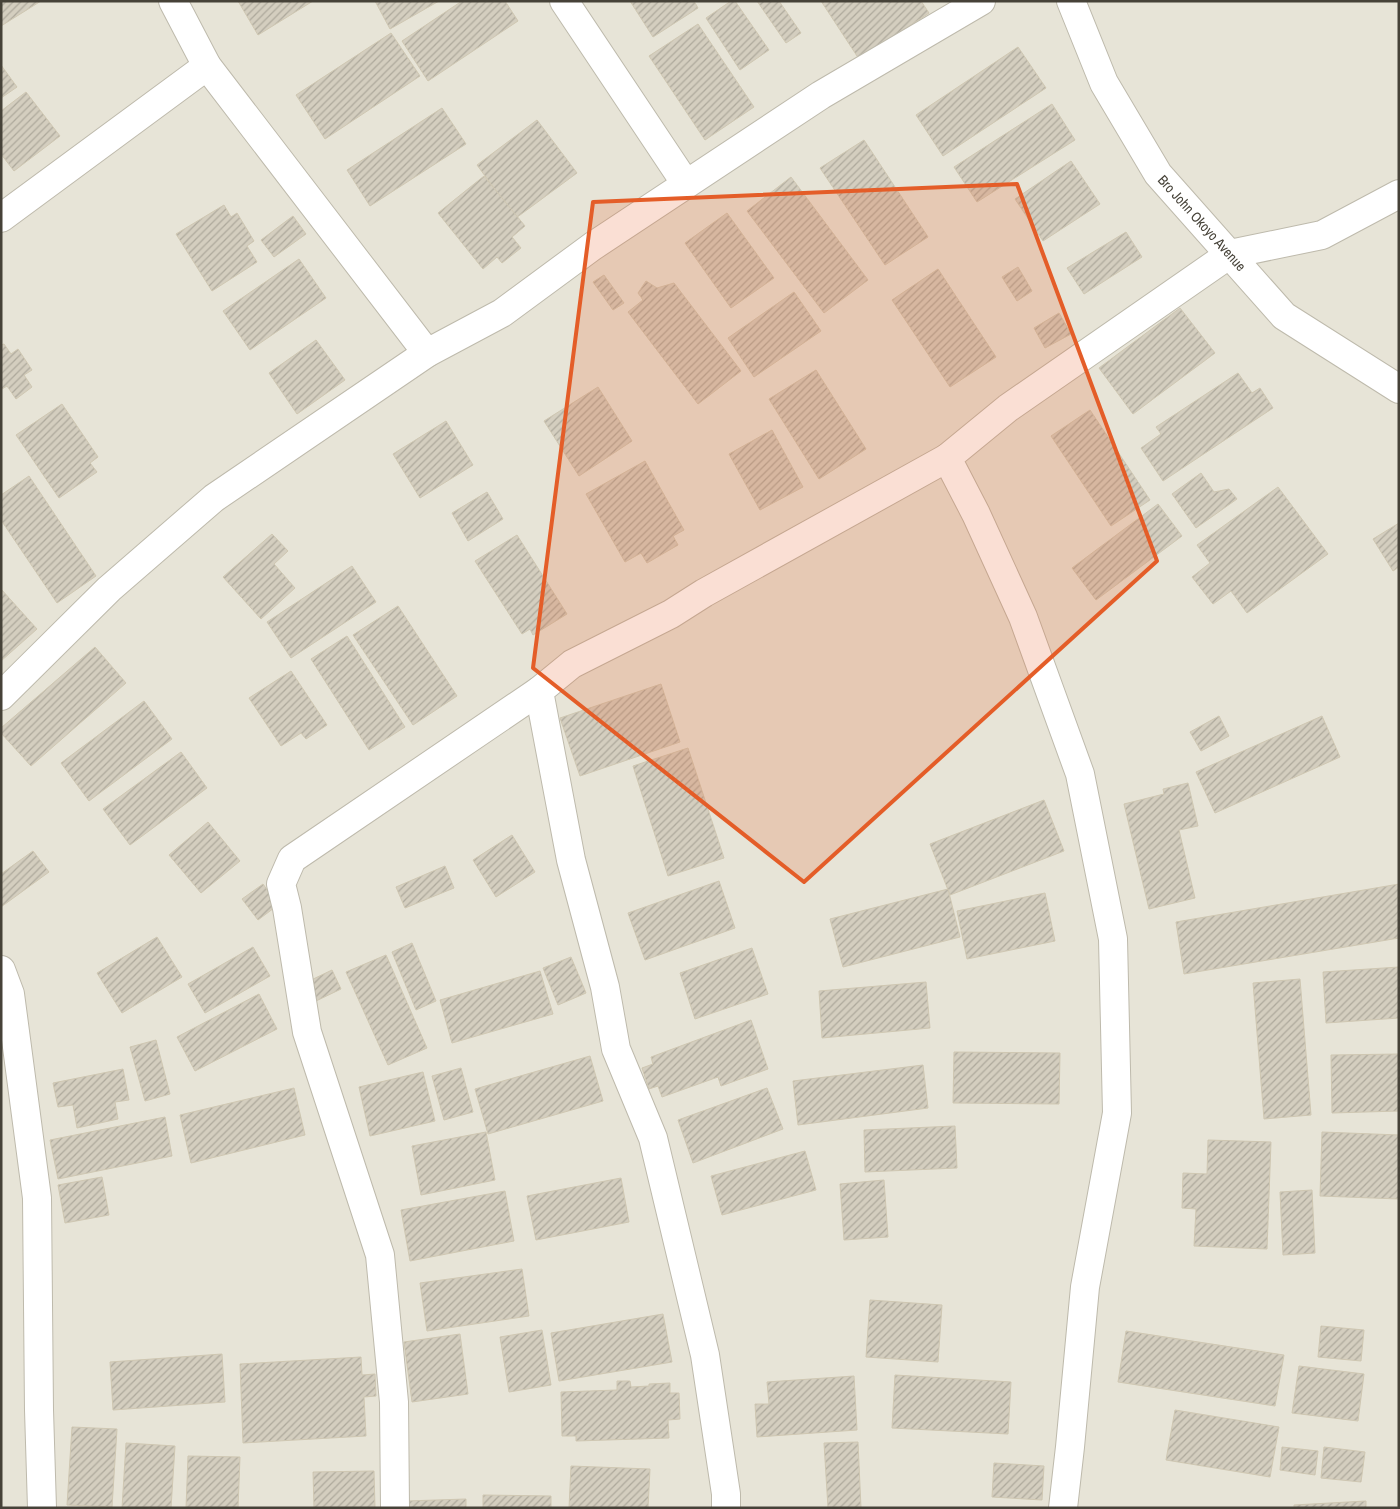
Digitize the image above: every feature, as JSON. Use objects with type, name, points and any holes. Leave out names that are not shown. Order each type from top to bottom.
[{"type":"street","points":[[173,1],[207,66],[427,353]]},
{"type":"street","points":[[564,1],[686,184]]},
{"type":"street","points":[[1,696],[109,589],[214,498],[427,353],[502,313],[593,246],[821,95],[981,1]]},
{"type":"street","name":"Bro John Okoyo Avenue","points":[[1072,1],[1104,84],[1158,174],[1284,316],[1399,389]]},
{"type":"street","points":[[1,218],[207,66]]},
{"type":"street","points":[[396,1508],[394,1402],[380,1255],[307,1032],[287,908],[281,884],[292,859],[539,691],[572,664],[671,614],[704,593],[947,458],[1008,408],[1230,254],[1322,234],[1399,194]]},
{"type":"street","points":[[947,458],[976,514],[1022,617],[1080,774],[1113,939],[1117,1113],[1085,1288],[1063,1508]]},
{"type":"street","points":[[539,691],[571,860],[605,986],[616,1049],[653,1138],[705,1355],[726,1494],[726,1508]]},
{"type":"street","points":[[1,970],[10,994],[37,1198],[42,1508]]},
{"type":"highlighted area","points":[[1017,184],[1157,561],[804,882],[533,668],[593,202]]},
{"type":"shaded area","points":[[1,1],[1399,1],[1399,1508],[1,1508]]},
{"type":"building","points":[[1,1],[41,1],[1,26]]},
{"type":"building","points":[[238,1],[313,1],[258,35]]},
{"type":"building","points":[[375,1],[439,1],[390,29]]},
{"type":"building","points":[[462,1],[505,1],[518,21],[428,81],[402,41]]},
{"type":"building","points":[[630,1],[694,1],[698,8],[653,37]]},
{"type":"building","points":[[731,1],[735,1],[769,50],[740,70],[706,18]]},
{"type":"building","points":[[757,1],[779,1],[801,33],[786,43]]},
{"type":"building","points":[[821,1],[921,1],[929,13],[859,59]]},
{"type":"building","points":[[698,24],[754,107],[705,140],[649,56]]},
{"type":"building","points":[[391,33],[420,76],[325,139],[296,95]]},
{"type":"building","points":[[1018,47],[1046,88],[943,156],[916,115]]},
{"type":"building","points":[[1,65],[17,87],[1,98]]},
{"type":"building","points":[[26,92],[60,136],[14,171],[1,154],[1,111]]},
{"type":"building","points":[[1052,104],[1075,140],[977,202],[954,167]]},
{"type":"building","points":[[442,108],[466,144],[370,206],[347,170]]},
{"type":"building","points":[[537,120],[577,173],[516,218],[477,165]]},
{"type":"building","points":[[864,140],[928,237],[885,265],[820,168]]},
{"type":"building","points":[[1071,161],[1100,204],[1043,241],[1015,199]]},
{"type":"building","points":[[484,176],[525,226],[512,237],[521,248],[502,263],[497,257],[483,269],[438,213]]},
{"type":"building","points":[[791,177],[868,280],[824,313],[747,211]]},
{"type":"building","points":[[224,205],[231,217],[237,213],[254,241],[247,246],[257,262],[212,291],[176,234]]},
{"type":"building","points":[[727,213],[774,278],[731,308],[685,243]]},
{"type":"building","points":[[293,216],[306,234],[274,257],[261,240]]},
{"type":"building","points":[[1126,232],[1142,257],[1084,294],[1067,268]]},
{"type":"building","points":[[299,259],[326,298],[250,350],[223,311]]},
{"type":"building","points":[[1018,267],[1032,291],[1017,301],[1002,277]]},
{"type":"building","points":[[938,269],[996,357],[950,387],[892,300]]},
{"type":"building","points":[[604,275],[624,303],[613,310],[593,282]]},
{"type":"building","points":[[646,281],[657,288],[674,283],[741,371],[698,404],[628,312],[643,300],[638,293]]},
{"type":"building","points":[[794,292],[821,331],[754,377],[728,338]]},
{"type":"building","points":[[1180,308],[1215,353],[1133,414],[1099,368]]},
{"type":"building","points":[[1059,313],[1071,334],[1045,348],[1034,328]]},
{"type":"building","points":[[316,340],[345,380],[297,414],[269,373]]},
{"type":"building","points":[[4,344],[11,354],[18,349],[32,370],[24,375],[32,387],[16,399],[7,386],[1,388],[1,345]]},
{"type":"building","points":[[816,370],[866,449],[819,479],[769,399]]},
{"type":"building","points":[[1238,373],[1252,393],[1260,388],[1273,408],[1163,481],[1141,448],[1161,434],[1156,427]]},
{"type":"building","points":[[598,387],[632,441],[579,476],[544,421]]},
{"type":"building","points":[[62,404],[98,457],[90,463],[97,472],[59,498],[16,435]]},
{"type":"building","points":[[1090,410],[1150,500],[1111,526],[1051,436]]},
{"type":"building","points":[[446,421],[473,465],[420,498],[393,454]]},
{"type":"building","points":[[772,430],[803,487],[760,510],[729,454]]},
{"type":"building","points":[[645,461],[684,530],[673,536],[678,545],[647,563],[641,553],[625,562],[586,494]]},
{"type":"building","points":[[1201,473],[1214,492],[1229,489],[1237,499],[1196,528],[1172,494]]},
{"type":"building","points":[[29,476],[96,576],[57,603],[1,520],[1,495]]},
{"type":"building","points":[[1278,487],[1328,554],[1247,613],[1231,591],[1213,604],[1192,577],[1210,563],[1197,545]]},
{"type":"building","points":[[487,492],[503,519],[468,541],[452,513]]},
{"type":"building","points":[[1158,504],[1182,536],[1096,600],[1072,568]]},
{"type":"building","points":[[1399,523],[1399,567],[1393,571],[1373,539]]},
{"type":"building","points":[[272,534],[288,551],[274,564],[295,588],[261,619],[223,577]]},
{"type":"building","points":[[517,535],[567,614],[533,635],[530,629],[522,634],[475,561]]},
{"type":"building","points":[[352,566],[376,602],[291,658],[267,622]]},
{"type":"building","points":[[1,589],[37,629],[1,661]]},
{"type":"building","points":[[398,606],[457,696],[413,725],[353,635]]},
{"type":"building","points":[[347,636],[405,727],[369,750],[311,659]]},
{"type":"building","points":[[95,647],[126,683],[31,766],[1,733],[1,728]]},
{"type":"building","points":[[291,671],[327,725],[306,739],[301,733],[281,746],[249,698]]},
{"type":"building","points":[[661,684],[680,742],[580,776],[560,718]]},
{"type":"building","points":[[144,701],[172,739],[89,801],[61,763]]},
{"type":"building","points":[[1219,716],[1229,736],[1201,751],[1190,732]]},
{"type":"building","points":[[1322,716],[1340,757],[1215,813],[1196,772]]},
{"type":"building","points":[[688,748],[724,858],[668,876],[633,766]]},
{"type":"building","points":[[181,752],[207,788],[130,845],[103,809]]},
{"type":"building","points":[[1188,783],[1198,826],[1179,830],[1195,898],[1149,909],[1124,804],[1164,794],[1163,789]]},
{"type":"building","points":[[1044,800],[1064,851],[950,895],[930,844]]},
{"type":"building","points":[[208,822],[240,861],[201,893],[169,855]]},
{"type":"building","points":[[512,835],[535,872],[496,897],[473,860]]},
{"type":"building","points":[[33,851],[49,872],[1,907],[1,874]]},
{"type":"building","points":[[445,866],[454,888],[405,908],[396,887]]},
{"type":"building","points":[[719,881],[735,928],[645,960],[628,913]]},
{"type":"building","points":[[263,884],[278,905],[258,920],[242,899]]},
{"type":"building","points":[[1399,884],[1399,938],[1184,974],[1176,922]]},
{"type":"building","points":[[948,889],[960,937],[843,967],[830,919]]},
{"type":"building","points":[[1045,893],[1055,941],[967,959],[957,911]]},
{"type":"building","points":[[157,937],[182,977],[122,1013],[97,973]]},
{"type":"building","points":[[412,943],[436,1001],[416,1010],[392,952]]},
{"type":"building","points":[[253,947],[270,976],[205,1013],[188,984]]},
{"type":"building","points":[[752,948],[768,994],[695,1019],[680,973]]},
{"type":"building","points":[[386,955],[427,1048],[388,1065],[346,972]]},
{"type":"building","points":[[571,957],[586,993],[558,1005],[543,968]]},
{"type":"building","points":[[1399,967],[1399,1018],[1326,1023],[1323,972]]},
{"type":"building","points":[[332,970],[341,989],[316,1001],[307,982]]},
{"type":"building","points":[[540,971],[553,1014],[452,1043],[440,1000]]},
{"type":"building","points":[[1300,979],[1311,1115],[1264,1119],[1253,983]]},
{"type":"building","points":[[926,982],[930,1028],[822,1038],[819,991]]},
{"type":"building","points":[[259,994],[277,1029],[195,1071],[177,1037]]},
{"type":"building","points":[[751,1020],[768,1069],[721,1086],[718,1077],[662,1097],[658,1086],[649,1089],[642,1068],[653,1064],[651,1057]]},
{"type":"building","points":[[156,1040],[170,1094],[145,1101],[130,1047]]},
{"type":"building","points":[[954,1052],[1060,1053],[1059,1104],[953,1103]]},
{"type":"building","points":[[1399,1054],[1399,1111],[1332,1113],[1331,1055]]},
{"type":"building","points":[[590,1056],[603,1101],[488,1134],[475,1089]]},
{"type":"building","points":[[923,1065],[928,1108],[798,1125],[793,1081]]},
{"type":"building","points":[[461,1068],[473,1112],[444,1120],[432,1076]]},
{"type":"building","points":[[123,1069],[129,1100],[115,1102],[118,1119],[77,1128],[73,1105],[58,1107],[53,1083]]},
{"type":"building","points":[[423,1072],[435,1121],[370,1136],[359,1087]]},
{"type":"building","points":[[294,1088],[305,1135],[191,1163],[180,1115]]},
{"type":"building","points":[[767,1088],[783,1129],[693,1163],[678,1120]]},
{"type":"building","points":[[165,1117],[172,1156],[58,1179],[50,1140]]},
{"type":"building","points":[[955,1126],[957,1168],[865,1172],[864,1130]]},
{"type":"building","points":[[486,1132],[495,1180],[421,1195],[412,1146]]},
{"type":"building","points":[[1322,1132],[1399,1135],[1399,1199],[1320,1196]]},
{"type":"building","points":[[1208,1140],[1271,1142],[1267,1249],[1194,1246],[1196,1209],[1182,1208],[1183,1173],[1207,1174]]},
{"type":"building","points":[[805,1151],[816,1190],[722,1215],[711,1176]]},
{"type":"building","points":[[102,1177],[109,1215],[65,1223],[58,1185]]},
{"type":"building","points":[[621,1178],[629,1222],[536,1240],[527,1196]]},
{"type":"building","points":[[884,1180],[888,1237],[844,1240],[840,1184]]},
{"type":"building","points":[[1312,1190],[1315,1253],[1283,1255],[1280,1192]]},
{"type":"building","points":[[505,1191],[514,1241],[410,1261],[401,1210]]},
{"type":"building","points":[[522,1269],[529,1316],[427,1331],[420,1283]]},
{"type":"building","points":[[870,1300],[942,1305],[938,1362],[866,1357]]},
{"type":"building","points":[[663,1314],[672,1362],[559,1381],[551,1333]]},
{"type":"building","points":[[1321,1326],[1364,1330],[1361,1361],[1318,1357]]},
{"type":"building","points":[[542,1330],[551,1385],[509,1392],[500,1337]]},
{"type":"building","points":[[1126,1331],[1284,1355],[1275,1406],[1118,1382]]},
{"type":"building","points":[[460,1334],[468,1394],[412,1402],[404,1342]]},
{"type":"building","points":[[222,1354],[225,1402],[113,1410],[110,1362]]},
{"type":"building","points":[[361,1357],[362,1375],[375,1374],[376,1396],[364,1397],[366,1436],[243,1443],[240,1364]]},
{"type":"building","points":[[1299,1366],[1364,1374],[1358,1421],[1292,1413]]},
{"type":"building","points":[[895,1375],[1011,1382],[1008,1434],[892,1428]]},
{"type":"building","points":[[854,1376],[857,1430],[757,1437],[755,1404],[769,1404],[767,1382]]},
{"type":"building","points":[[617,1381],[630,1381],[631,1387],[670,1383],[670,1393],[679,1393],[680,1419],[668,1420],[669,1438],[576,1441],[576,1436],[562,1436],[561,1392],[617,1390]]},
{"type":"building","points":[[1175,1410],[1279,1427],[1270,1477],[1166,1460]]},
{"type":"building","points":[[72,1427],[117,1429],[112,1507],[67,1505]]},
{"type":"building","points":[[858,1442],[861,1508],[828,1508],[824,1443]]},
{"type":"building","points":[[126,1443],[175,1446],[171,1508],[122,1508]]},
{"type":"building","points":[[1282,1447],[1318,1451],[1315,1475],[1280,1470]]},
{"type":"building","points":[[1324,1447],[1365,1452],[1361,1482],[1321,1478]]},
{"type":"building","points":[[188,1456],[240,1457],[238,1508],[186,1508]]},
{"type":"building","points":[[994,1463],[1044,1466],[1042,1500],[992,1497]]},
{"type":"building","points":[[571,1466],[650,1469],[648,1508],[569,1508]]},
{"type":"building","points":[[374,1471],[375,1508],[314,1508],[313,1472]]},
{"type":"building","points":[[483,1495],[551,1496],[551,1508],[483,1508]]},
{"type":"building","points":[[466,1499],[466,1508],[406,1508],[406,1501]]},
{"type":"building","points":[[1366,1501],[1366,1508],[1294,1508],[1294,1505]]}]
